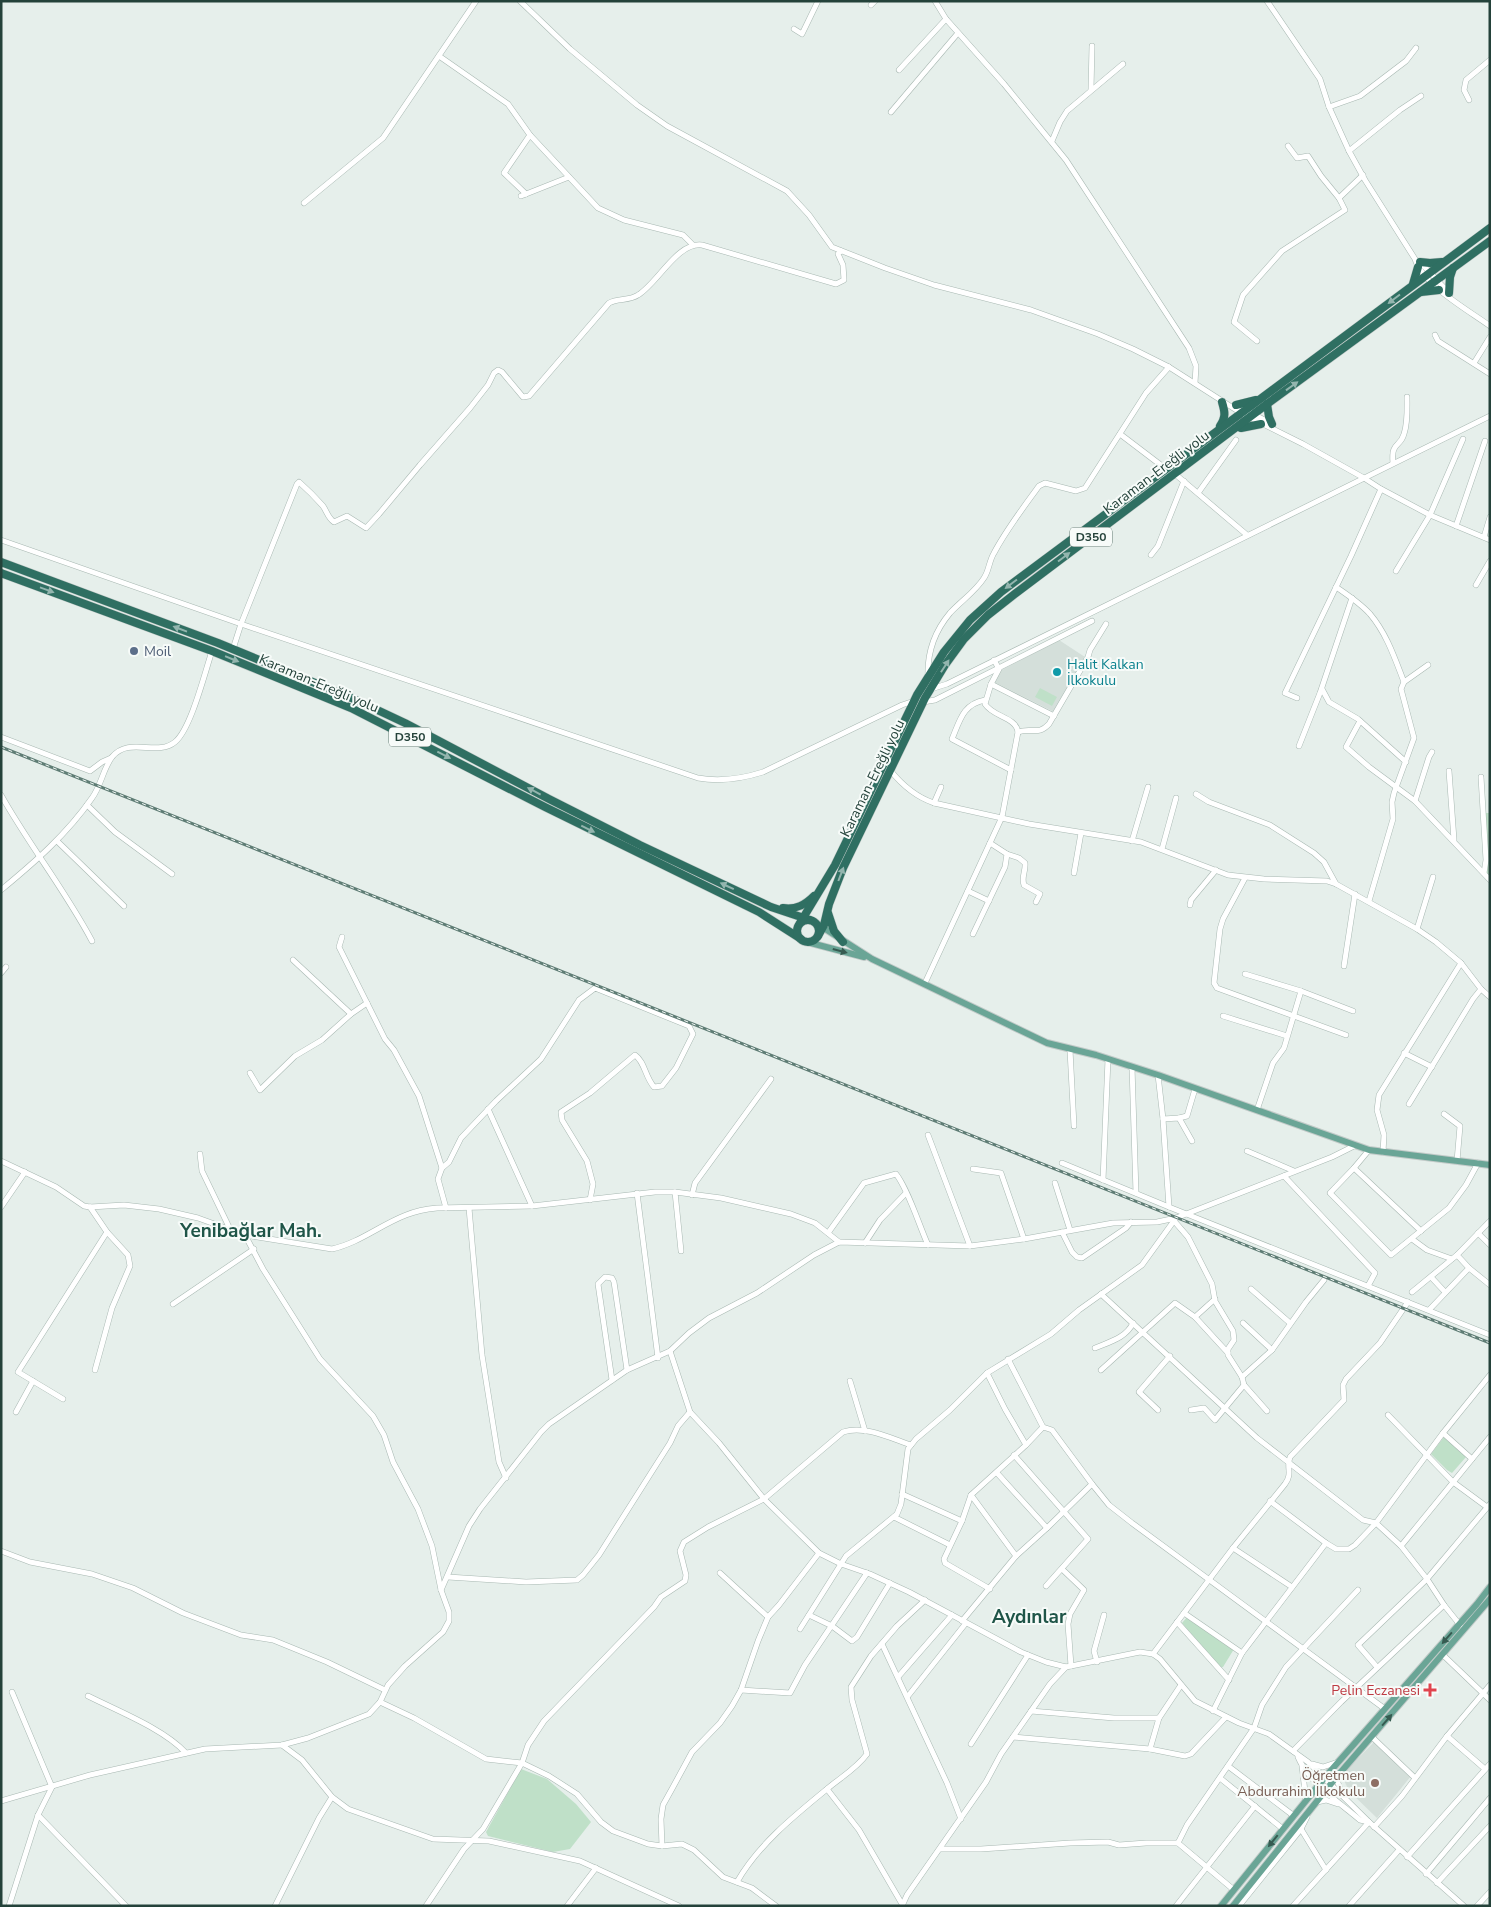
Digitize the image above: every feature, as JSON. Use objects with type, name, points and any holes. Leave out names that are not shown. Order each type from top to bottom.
[{"type":"highway","name":"Karaman-Ereğli yolu","points":[[826,883],[914,701],[944,652],[970,620],[1001,592],[1490,228]]},
{"type":"highway","name":"Karaman-Ereğli yolu","points":[[810,922],[829,904],[843,868],[923,702],[945,665],[964,639],[988,615],[1267,404],[1490,241]]},
{"type":"highway","points":[[1413,285],[1418,263],[1444,262]]},
{"type":"highway","points":[[1451,296],[1450,277],[1453,268]]},
{"type":"highway","points":[[1421,292],[1439,290]]},
{"type":"highway","points":[[1236,405],[1260,399]]},
{"type":"highway","points":[[1217,431],[1225,419],[1222,402]]},
{"type":"highway","points":[[1267,404],[1268,417],[1275,427]]},
{"type":"highway","points":[[1232,431],[1248,425],[1261,424]]},
{"type":"highway","name":"Karaman-Ereğli yolu","points":[[1,562],[233,649],[354,699],[405,723],[548,799],[640,845],[771,907],[810,922],[818,936],[814,940],[804,941],[759,912],[544,807],[360,712],[212,651],[1,573]]},
{"type":"highway","points":[[804,941],[797,931],[810,922],[826,883]]},
{"type":"highway","name":"D350","points":[[771,907],[797,908],[813,897],[826,883]]},
{"type":"highway","points":[[829,904],[828,915],[831,924],[843,942]]},
{"type":"main road","points":[[810,922],[872,960],[1047,1043],[1108,1059],[1158,1075],[1354,1146],[1383,1152],[1490,1165]]},
{"type":"main road","points":[[804,941],[872,960]]},
{"type":"main road","points":[[1221,1906],[1324,1778],[1460,1625],[1490,1588]]},
{"type":"main road","points":[[1233,1906],[1336,1778],[1490,1599]]},
{"type":"street","points":[[304,204],[383,138],[476,1]]},
{"type":"street","points":[[520,1],[570,49],[637,105],[667,126],[786,191],[809,215],[832,247],[934,285],[1031,310],[1133,349],[1195,383],[1222,402],[1275,427],[1380,489],[1430,515],[1490,540]]},
{"type":"street","points":[[794,29],[802,34],[818,1]]},
{"type":"street","points":[[935,1],[946,19],[1052,142],[1084,186],[1189,348],[1196,366],[1195,383]]},
{"type":"street","points":[[1267,1],[1320,79],[1329,107],[1349,151],[1363,175],[1418,263],[1439,290],[1451,296]]},
{"type":"street","points":[[899,70],[946,19]]},
{"type":"street","points":[[891,112],[958,33]]},
{"type":"street","points":[[1091,90],[1092,46]]},
{"type":"street","points":[[1329,107],[1360,96],[1406,61],[1416,48]]},
{"type":"street","points":[[439,56],[508,104],[530,135],[598,208],[624,220],[683,235],[693,245]]},
{"type":"street","points":[[1469,100],[1464,90],[1466,80],[1490,60]]},
{"type":"street","points":[[1052,142],[1060,122],[1067,111],[1123,64]]},
{"type":"street","points":[[1349,151],[1400,110],[1421,96]]},
{"type":"street","points":[[530,135],[504,173],[524,195],[569,177]]},
{"type":"street","points":[[1257,341],[1234,322],[1243,295],[1282,251],[1345,210],[1339,198],[1308,156],[1297,158],[1288,146]]},
{"type":"street","points":[[1339,198],[1363,175]]},
{"type":"street","points":[[233,649],[241,624],[299,482],[318,500],[334,522],[347,516],[366,528],[470,408],[488,385],[494,373],[498,370],[502,372],[523,397],[529,396],[608,303],[616,299],[636,297],[678,255],[693,245],[702,245],[836,284],[844,280],[844,270],[838,254],[840,251]]},
{"type":"street","points":[[1434,282],[1490,326]]},
{"type":"street","points":[[1435,335],[1438,341],[1490,374]]},
{"type":"street","points":[[1474,363],[1490,337]]},
{"type":"street","points":[[928,677],[930,645],[939,629],[950,614],[976,589],[986,576],[989,560],[1039,486],[1045,483],[1076,491],[1085,488],[1146,393],[1169,368]]},
{"type":"street","points":[[1393,464],[1393,449],[1404,435],[1408,407],[1407,397]]},
{"type":"street","points":[[1222,402],[1236,405],[1243,411]]},
{"type":"street","points":[[1252,416],[1261,424],[1275,427]]},
{"type":"street","points":[[930,690],[946,684],[1490,416]]},
{"type":"street","points":[[1120,434],[1166,469]]},
{"type":"street","points":[[1396,571],[1430,515],[1463,439]]},
{"type":"street","points":[[1198,493],[1236,440]]},
{"type":"street","points":[[1456,526],[1485,441]]},
{"type":"street","points":[[1175,474],[1247,535]]},
{"type":"street","points":[[1151,555],[1158,546],[1184,481]]},
{"type":"street","points":[[1297,698],[1285,693],[1380,489]]},
{"type":"street","points":[[1484,537],[1490,518]]},
{"type":"street","points":[[1,540],[599,746],[708,780],[745,778],[763,772],[902,704],[914,701]]},
{"type":"street","points":[[1476,585],[1490,561]]},
{"type":"street","points":[[1336,587],[1370,614],[1380,628],[1404,682]]},
{"type":"street","points":[[1299,746],[1322,689],[1352,598]]},
{"type":"street","points":[[923,702],[935,700],[1092,621]]},
{"type":"street","points":[[1018,732],[1026,730],[1038,732],[1044,730],[1054,716],[1106,624]]},
{"type":"street","points":[[1,890],[57,841],[96,792],[112,758],[120,750],[132,746],[165,748],[176,742],[186,726],[212,651]]},
{"type":"street","points":[[994,660],[999,669]]},
{"type":"street","points":[[1369,901],[1393,819],[1392,802],[1414,738],[1401,689],[1404,682],[1428,665]]},
{"type":"street","points":[[925,984],[1002,817],[1018,732],[1015,724],[988,709],[985,700],[999,669]]},
{"type":"street","points":[[991,684],[1054,716]]},
{"type":"street","points":[[1322,689],[1329,702],[1360,721],[1406,762]]},
{"type":"street","points":[[985,700],[974,702],[964,712],[952,739],[1011,770]]},
{"type":"street","points":[[1360,721],[1346,747],[1368,767],[1416,800],[1490,880]]},
{"type":"street","points":[[1,737],[90,771],[102,762],[112,758]]},
{"type":"street","points":[[1416,800],[1432,752]]},
{"type":"street","points":[[890,770],[901,784],[934,803],[1081,833],[1132,841],[1162,849],[1216,870],[1245,878],[1327,881],[1336,884],[1417,928],[1460,963],[1490,997]]},
{"type":"street","points":[[1449,771],[1454,840]]},
{"type":"street","points":[[1481,777],[1486,860],[1484,872]]},
{"type":"street","points":[[934,803],[941,787]]},
{"type":"street","points":[[1132,841],[1148,787]]},
{"type":"street","points":[[1196,794],[1209,802],[1270,825],[1314,853],[1324,862],[1336,884]]},
{"type":"street","points":[[1,795],[39,858],[74,907],[92,940]]},
{"type":"street","points":[[1162,849],[1176,798]]},
{"type":"street","points":[[87,804],[115,832],[172,874]]},
{"type":"street","points":[[1074,873],[1081,833]]},
{"type":"street","points":[[57,841],[124,906]]},
{"type":"street","points":[[990,844],[1007,854],[1019,858],[1025,863],[1026,869],[1022,879],[1024,885],[1040,894],[1036,902]]},
{"type":"street","points":[[973,934],[1005,867],[1007,854]]},
{"type":"street","points":[[1190,905],[1191,900],[1216,870]]},
{"type":"street","points":[[1417,928],[1433,877]]},
{"type":"street","points":[[1245,878],[1223,919],[1220,929],[1214,983],[1217,988],[1346,1035]]},
{"type":"street","points":[[968,890],[989,901]]},
{"type":"street","points":[[1344,966],[1356,894]]},
{"type":"street","points":[[342,937],[339,947],[385,1038],[394,1050],[419,1096],[442,1168]]},
{"type":"street","points":[[293,960],[352,1014]]},
{"type":"street","points":[[1383,1152],[1384,1136],[1377,1110],[1379,1095],[1460,963]]},
{"type":"street","points":[[1,973],[6,967]]},
{"type":"street","points":[[1245,974],[1302,991],[1353,1011]]},
{"type":"street","points":[[446,1208],[438,1179],[442,1168],[449,1162],[461,1138],[488,1109],[542,1059],[579,1000],[595,988],[689,1026],[693,1034],[676,1068],[662,1086],[654,1087],[648,1080],[640,1059],[635,1055],[590,1093],[561,1112],[562,1120],[587,1161],[593,1184],[590,1200]]},
{"type":"street","points":[[1409,1104],[1473,999],[1482,989]]},
{"type":"street","points":[[1257,1110],[1273,1063],[1284,1048],[1302,991]]},
{"type":"street","points":[[250,1073],[260,1090],[295,1056],[322,1040],[367,1003]]},
{"type":"street","points":[[1223,1016],[1287,1036]]},
{"type":"street","points":[[1070,1050],[1074,1126]]},
{"type":"street","points":[[1404,1053],[1432,1068]]},
{"type":"street","points":[[1103,1180],[1108,1059]]},
{"type":"street","points":[[1132,1067],[1136,1193]]},
{"type":"street","points":[[1158,1075],[1169,1207]]},
{"type":"street","points":[[692,1196],[695,1183],[771,1079]]},
{"type":"street","points":[[1163,1119],[1187,1116],[1196,1089]]},
{"type":"street","points":[[488,1109],[532,1206]]},
{"type":"street","points":[[1444,1114],[1460,1126],[1457,1161]]},
{"type":"street","points":[[1179,1118],[1192,1141]]},
{"type":"street","points":[[928,1135],[970,1246]]},
{"type":"street","points":[[441,1590],[469,1526],[480,1509],[549,1424],[627,1370],[658,1358],[670,1351],[689,1332],[709,1318],[757,1293],[814,1254],[839,1242],[970,1246],[1024,1239],[1113,1223],[1175,1220],[1188,1213],[1332,1157],[1354,1146]]},
{"type":"street","points":[[1369,1150],[1330,1192],[1391,1255],[1449,1208],[1466,1185],[1478,1163]]},
{"type":"street","points":[[1247,1151],[1294,1172]]},
{"type":"street","points":[[200,1154],[202,1171],[230,1229]]},
{"type":"street","points":[[1,1162],[56,1187],[84,1206],[141,1206],[198,1218],[245,1235],[332,1249],[345,1246],[405,1216],[424,1210],[532,1206],[637,1193],[675,1192],[692,1196],[721,1198],[791,1214],[815,1223],[839,1242]]},
{"type":"street","points":[[1062,1163],[1490,1335]]},
{"type":"street","points":[[1354,1168],[1421,1231]]},
{"type":"street","points":[[974,1170],[1001,1172],[1024,1239]]},
{"type":"street","points":[[1,1207],[25,1172]]},
{"type":"street","points":[[828,1233],[864,1183],[896,1174],[903,1184],[928,1245]]},
{"type":"street","points":[[1284,1176],[1375,1273],[1368,1286]]},
{"type":"street","points":[[1055,1182],[1070,1230]]},
{"type":"street","points":[[675,1192],[681,1250]]},
{"type":"street","points":[[637,1193],[658,1358]]},
{"type":"street","points":[[865,1243],[880,1220],[906,1193]]},
{"type":"street","points":[[90,1207],[107,1232],[128,1255],[130,1266],[112,1308],[95,1370]]},
{"type":"street","points":[[469,1208],[482,1355],[499,1462],[506,1478]]},
{"type":"street","points":[[800,1629],[846,1556],[897,1514],[901,1504],[908,1449],[916,1439],[950,1410],[987,1372],[1051,1334],[1101,1294],[1142,1265],[1175,1220]]},
{"type":"street","points":[[1175,1220],[1188,1237],[1212,1284],[1215,1299],[1233,1331],[1234,1340],[1228,1353]]},
{"type":"street","points":[[1412,1292],[1457,1255],[1490,1221]]},
{"type":"street","points":[[1062,1232],[1072,1252],[1077,1258],[1082,1258],[1126,1228],[1131,1222]]},
{"type":"street","points":[[63,1399],[18,1372],[107,1232]]},
{"type":"street","points":[[1478,1234],[1490,1245]]},
{"type":"street","points":[[1,1801],[90,1775],[205,1749],[282,1745],[308,1738],[369,1714],[380,1702],[386,1690],[405,1666],[443,1632],[450,1621],[449,1612],[441,1590],[432,1546],[418,1509],[393,1462],[384,1435],[373,1416],[320,1359],[263,1269],[245,1235]]},
{"type":"street","points":[[1412,1239],[1427,1250],[1452,1259]]},
{"type":"street","points":[[174,1304],[254,1249]]},
{"type":"street","points":[[1457,1255],[1469,1268],[1490,1285]]},
{"type":"street","points":[[1429,1310],[1469,1268]]},
{"type":"street","points":[[1431,1277],[1445,1292]]},
{"type":"street","points":[[612,1380],[598,1284],[605,1278],[612,1278],[614,1282],[627,1370]]},
{"type":"street","points":[[1242,1377],[1272,1350],[1290,1323],[1324,1280]]},
{"type":"street","points":[[1251,1289],[1290,1323]]},
{"type":"street","points":[[1101,1294],[1257,1438],[1363,1520],[1376,1523],[1401,1546],[1460,1625]]},
{"type":"street","points":[[1195,1317],[1215,1299]]},
{"type":"street","points":[[1101,1370],[1175,1302],[1195,1317],[1228,1353],[1242,1377],[1244,1385],[1267,1411]]},
{"type":"street","points":[[1153,1654],[1209,1578],[1289,1478],[1288,1462],[1294,1452],[1344,1400],[1343,1385],[1346,1379],[1380,1343],[1408,1302]]},
{"type":"street","points":[[1095,1348],[1121,1337],[1130,1331],[1133,1323]]},
{"type":"street","points":[[1243,1323],[1272,1350]]},
{"type":"street","points":[[670,1351],[690,1412],[764,1499],[819,1553],[841,1564],[890,1583],[1028,1655],[1046,1662],[1069,1667],[1126,1654],[1140,1652],[1153,1654],[1160,1659],[1195,1701],[1226,1717],[1269,1734],[1298,1756],[1319,1767],[1338,1762]]},
{"type":"street","points":[[1158,1410],[1139,1392],[1170,1356]]},
{"type":"street","points":[[1008,1359],[1044,1426],[1052,1430],[1109,1505],[1385,1709]]},
{"type":"street","points":[[987,1372],[1005,1409],[1026,1445]]},
{"type":"street","points":[[1270,1501],[1326,1543],[1336,1549],[1349,1549],[1376,1523],[1443,1433],[1490,1375]]},
{"type":"street","points":[[16,1412],[32,1381]]},
{"type":"street","points":[[850,1381],[864,1431]]},
{"type":"street","points":[[1191,1410],[1204,1408],[1215,1420],[1244,1385]]},
{"type":"street","points":[[448,1577],[526,1582],[577,1580],[584,1575],[599,1555],[670,1443],[678,1426],[690,1412]]},
{"type":"street","points":[[1377,1667],[1358,1646],[1427,1579],[1488,1506],[1453,1482],[1388,1415]]},
{"type":"street","points":[[990,1589],[945,1563],[944,1558],[962,1521],[971,1495],[997,1473],[1044,1426]]},
{"type":"street","points":[[426,1906],[464,1849],[483,1829],[522,1763],[528,1745],[544,1721],[654,1608],[662,1597],[685,1580],[686,1575],[680,1551],[684,1542],[764,1499],[835,1437],[853,1429],[911,1445]]},
{"type":"street","points":[[1443,1433],[1472,1459]]},
{"type":"street","points":[[1401,1546],[1490,1436]]},
{"type":"street","points":[[1014,1456],[1088,1539],[1046,1586]]},
{"type":"street","points":[[997,1473],[1047,1528]]},
{"type":"street","points":[[908,1696],[1016,1556],[1092,1484]]},
{"type":"street","points":[[902,1494],[962,1521]]},
{"type":"street","points":[[971,1495],[1016,1556]]},
{"type":"street","points":[[894,1517],[950,1545]]},
{"type":"street","points":[[1213,1711],[1242,1653],[1326,1543]]},
{"type":"street","points":[[1233,1548],[1292,1587]]},
{"type":"street","points":[[1,1551],[30,1562],[92,1574],[133,1588],[183,1614],[241,1635],[273,1640],[327,1662],[386,1690]]},
{"type":"street","points":[[662,1846],[660,1819],[663,1805],[692,1752],[720,1722],[741,1690],[768,1617],[780,1605],[819,1553]]},
{"type":"street","points":[[902,1905],[986,1782],[1001,1754],[1050,1684],[1069,1667],[1068,1624],[1070,1614],[1084,1590],[1062,1569]]},
{"type":"street","points":[[720,1573],[768,1617]]},
{"type":"street","points":[[741,1690],[790,1693],[805,1665],[867,1573]]},
{"type":"street","points":[[809,1615],[832,1626],[852,1641],[858,1637],[890,1583]]},
{"type":"street","points":[[1178,1843],[1187,1825],[1254,1728],[1262,1705],[1286,1667],[1358,1590]]},
{"type":"street","points":[[737,1882],[746,1866],[774,1835],[826,1789],[859,1764],[867,1754],[852,1700],[851,1687],[871,1656],[897,1626],[925,1600]]},
{"type":"street","points":[[1293,1751],[1377,1667],[1444,1605]]},
{"type":"street","points":[[1184,1613],[1242,1653]]},
{"type":"street","points":[[898,1677],[952,1615]]},
{"type":"street","points":[[1097,1662],[1094,1651],[1104,1616]]},
{"type":"street","points":[[1177,1622],[1229,1680]]},
{"type":"street","points":[[882,1644],[908,1696],[961,1819]]},
{"type":"street","points":[[971,1744],[1028,1655]]},
{"type":"street","points":[[1443,1655],[1490,1700]]},
{"type":"street","points":[[1150,1749],[1159,1718],[1181,1685]]},
{"type":"street","points":[[1374,1826],[1402,1796],[1447,1736],[1490,1685]]},
{"type":"street","points":[[9,1906],[38,1815],[52,1787],[12,1692]]},
{"type":"street","points":[[88,1696],[163,1734],[177,1743],[186,1753]]},
{"type":"street","points":[[380,1702],[414,1718],[486,1760],[522,1763],[550,1776],[577,1794],[602,1822],[613,1831],[648,1844],[662,1846],[682,1844],[694,1850],[723,1877],[752,1888],[776,1906]]},
{"type":"street","points":[[1032,1711],[1114,1718],[1159,1718]]},
{"type":"street","points":[[1013,1737],[1150,1749],[1184,1756],[1191,1754],[1226,1717]]},
{"type":"street","points":[[1447,1736],[1485,1769]]},
{"type":"street","points":[[1372,1737],[1415,1778]]},
{"type":"street","points":[[282,1745],[302,1760],[332,1797],[348,1809],[433,1839],[489,1841],[580,1861],[679,1906]]},
{"type":"street","points":[[1298,1756],[1302,1766],[1306,1800]]},
{"type":"street","points":[[1308,1762],[1399,1850],[1464,1906]]},
{"type":"street","points":[[1407,1857],[1490,1764]]},
{"type":"street","points":[[1228,1766],[1294,1816]]},
{"type":"street","points":[[1302,1766],[1319,1785],[1348,1810],[1360,1820],[1369,1822]]},
{"type":"street","points":[[1220,1778],[1283,1829]]},
{"type":"street","points":[[1336,1778],[1343,1796]]},
{"type":"street","points":[[826,1789],[859,1830],[902,1905]]},
{"type":"street","points":[[275,1906],[319,1818],[332,1797]]},
{"type":"street","points":[[1426,1874],[1490,1798]]},
{"type":"street","points":[[1317,1802],[1326,1800],[1348,1810]]},
{"type":"street","points":[[1176,1906],[1255,1806]]},
{"type":"street","points":[[1238,1906],[1301,1829],[1310,1810]]},
{"type":"street","points":[[38,1815],[126,1906]]},
{"type":"street","points":[[1294,1906],[1369,1822]]},
{"type":"street","points":[[1437,1884],[1490,1826]]},
{"type":"street","points":[[1301,1829],[1326,1870]]},
{"type":"street","points":[[940,1850],[1070,1843],[1108,1842],[1119,1846],[1146,1843],[1178,1843],[1234,1890]]},
{"type":"street","points":[[1349,1906],[1399,1850]]},
{"type":"street","points":[[567,1906],[596,1868]]},
{"type":"street","points":[[1477,1906],[1490,1892]]},
{"type":"shaded area","points":[[1059,640],[1085,657],[1054,712],[994,682],[1000,671]]},
{"type":"shaded area","name":"Öğretmen Abdurrahim İlkokulu","points":[[1375,1741],[1411,1776],[1377,1818],[1349,1791],[1343,1778],[1343,1774]]},
{"type":"green space","points":[[1040,688],[1057,697],[1052,706],[1035,697]]},
{"type":"green space","points":[[1484,813],[1490,813],[1490,876],[1486,872]]},
{"type":"green space","points":[[1444,1437],[1466,1457],[1452,1473],[1431,1454]]},
{"type":"green space","points":[[1188,1616],[1234,1649],[1223,1667],[1220,1668],[1182,1623]]},
{"type":"green space","points":[[521,1769],[547,1779],[576,1804],[591,1822],[570,1849],[553,1852],[488,1836],[486,1832]]},
{"type":"railway","points":[[1,747],[1490,1343]]},
{"type":"place","name":"Moil","points":[[134,651]]},
{"type":"place","name":"Halit Kalkan İlkokulu","points":[[1057,672]]},
{"type":"place","name":"Pelin Eczanesi","points":[[1430,1690]]},
{"type":"place","name":"Öğretmen Abdurrahim İlkokulu","points":[[1375,1783]]},
{"type":"district","name":"Yenibağlar Mah.","points":[[251,1230]]},
{"type":"district","name":"Aydınlar","points":[[1029,1616]]}]
